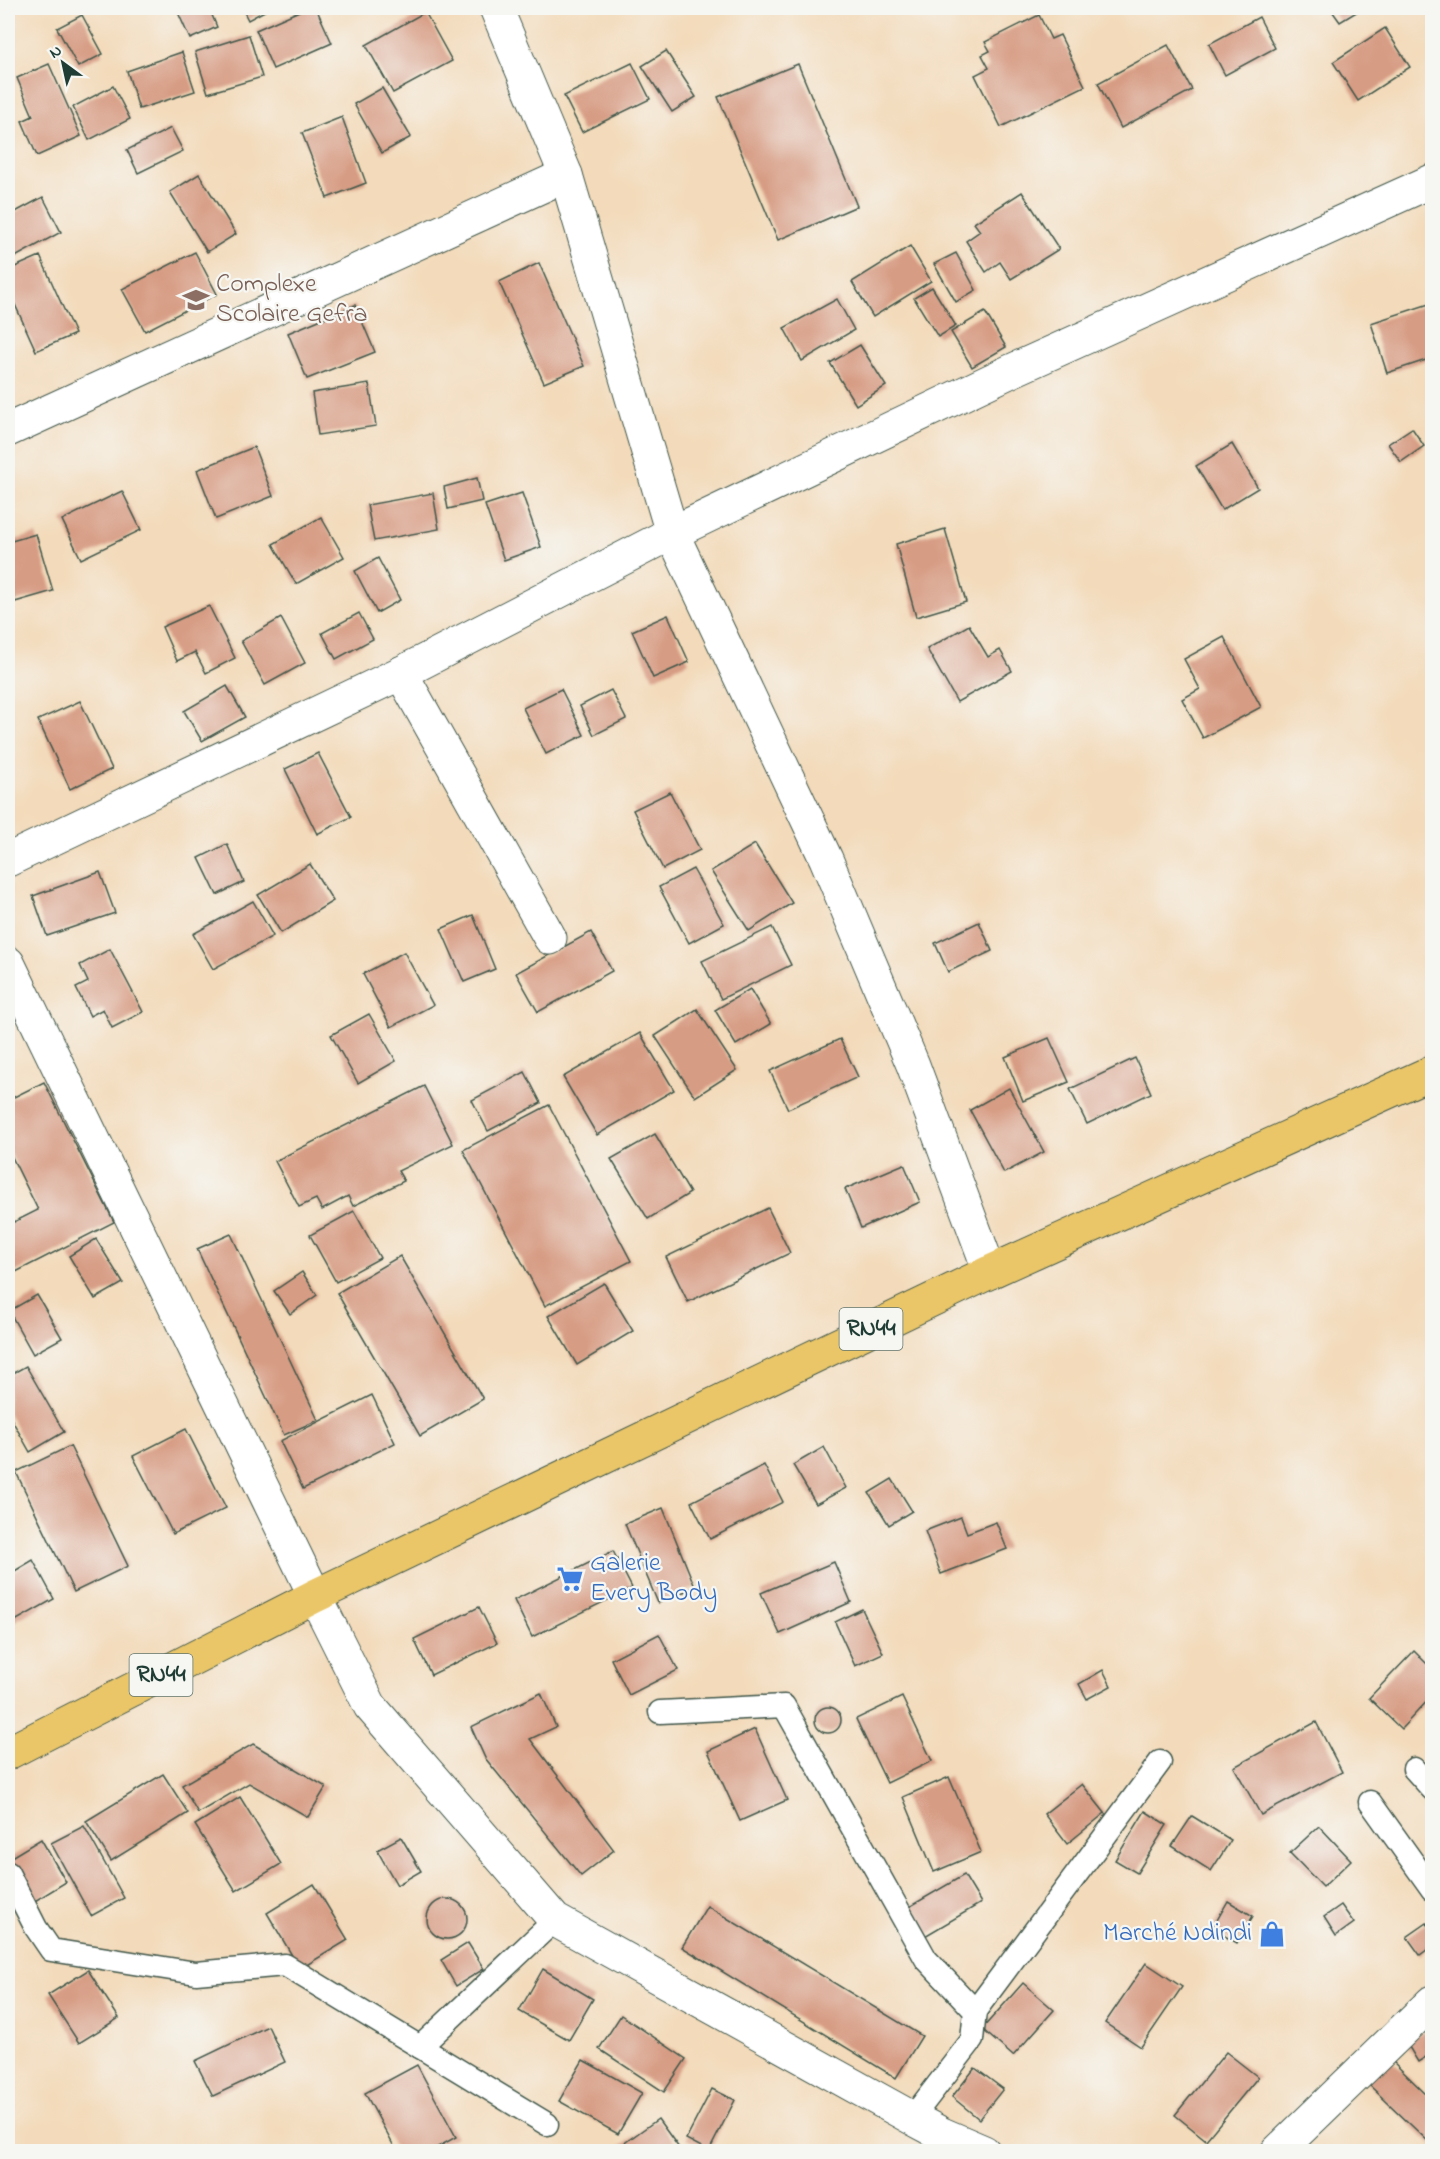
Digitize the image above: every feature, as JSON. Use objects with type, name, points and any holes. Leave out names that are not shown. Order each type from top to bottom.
[{"type":"main road","name":"RN44","points":[[8,1753],[315,1596],[990,1272],[1432,1072]]},
{"type":"street","points":[[496,8],[566,175],[672,533],[826,859],[913,1065],[990,1272]]},
{"type":"street","points":[[8,430],[566,175]]},
{"type":"street","points":[[8,860],[401,673],[672,533],[1011,370],[1432,181]]},
{"type":"street","points":[[401,673],[550,938]]},
{"type":"street","points":[[8,963],[370,1706],[555,1920],[912,2118],[937,2143],[984,2151]]},
{"type":"street","points":[[1277,2151],[1432,2002]]},
{"type":"lane","points":[[660,1712],[784,1706],[926,1959],[975,2011]]},
{"type":"lane","points":[[912,2118],[972,2040],[975,2011],[1160,1762]]},
{"type":"lane","points":[[1414,1768],[1432,1790]]},
{"type":"lane","points":[[1370,1802],[1432,1889]]},
{"type":"lane","points":[[8,1873],[36,1928],[51,1950],[196,1973],[285,1965],[547,2124]]},
{"type":"lane","points":[[420,2047],[555,1920]]},
{"type":"building","points":[[176,8],[209,8],[217,27],[190,39]]},
{"type":"building","points":[[242,8],[270,8],[248,20]]},
{"type":"building","points":[[306,8],[316,8],[332,43],[273,69],[256,30]]},
{"type":"building","points":[[1330,8],[1363,8],[1340,22]]},
{"type":"building","points":[[425,12],[452,61],[393,93],[366,45]]},
{"type":"building","points":[[82,15],[103,54],[78,67],[57,28]]},
{"type":"building","points":[[1039,15],[1051,39],[1060,35],[1085,86],[1001,127],[975,75],[989,68],[982,55],[990,51],[985,42]]},
{"type":"building","points":[[1259,17],[1275,48],[1225,75],[1209,44]]},
{"type":"building","points":[[1385,28],[1410,67],[1358,101],[1333,62]]},
{"type":"building","points":[[249,35],[262,77],[208,93],[195,52]]},
{"type":"building","points":[[1168,45],[1192,90],[1121,128],[1098,83]]},
{"type":"building","points":[[666,51],[696,97],[672,112],[642,66]]},
{"type":"building","points":[[182,52],[195,91],[139,109],[127,71]]},
{"type":"building","points":[[632,63],[650,99],[582,132],[564,96]]},
{"type":"building","points":[[49,64],[81,136],[37,156],[22,121],[33,116],[17,78]]},
{"type":"building","points":[[798,64],[857,206],[778,240],[718,97]]},
{"type":"building","points":[[113,86],[130,119],[89,140],[73,107]]},
{"type":"building","points":[[382,88],[411,137],[382,153],[354,104]]},
{"type":"building","points":[[342,117],[366,183],[327,198],[302,133]]},
{"type":"building","points":[[171,128],[183,151],[138,173],[127,150]]},
{"type":"building","points":[[199,174],[236,234],[207,252],[170,192]]},
{"type":"building","points":[[1022,192],[1059,249],[1011,279],[1000,262],[986,272],[966,241],[980,231],[974,223]]},
{"type":"building","points":[[43,197],[61,232],[8,261],[8,216]]},
{"type":"building","points":[[910,246],[931,281],[873,317],[852,282]]},
{"type":"building","points":[[195,252],[217,294],[145,331],[122,289]]},
{"type":"building","points":[[956,253],[976,290],[956,302],[934,264]]},
{"type":"building","points":[[40,256],[75,334],[36,351],[8,289],[8,270]]},
{"type":"building","points":[[539,263],[584,366],[544,383],[499,282]]},
{"type":"building","points":[[932,287],[956,326],[938,337],[914,298]]},
{"type":"building","points":[[837,299],[854,330],[802,361],[784,328]]},
{"type":"building","points":[[1432,303],[1432,358],[1387,373],[1371,323]]},
{"type":"building","points":[[355,305],[375,352],[307,379],[288,333]]},
{"type":"building","points":[[985,312],[1006,347],[972,367],[951,332]]},
{"type":"building","points":[[860,345],[886,386],[856,405],[830,363]]},
{"type":"building","points":[[369,384],[376,426],[318,435],[312,393]]},
{"type":"building","points":[[1412,428],[1424,446],[1401,462],[1388,444]]},
{"type":"building","points":[[1232,444],[1258,488],[1222,510],[1196,466]]},
{"type":"building","points":[[254,447],[273,496],[216,519],[197,470]]},
{"type":"building","points":[[477,478],[482,501],[448,509],[444,487]]},
{"type":"building","points":[[122,491],[141,530],[81,559],[62,520]]},
{"type":"building","points":[[433,493],[439,529],[374,541],[367,505]]},
{"type":"building","points":[[522,493],[541,547],[504,560],[485,505]]},
{"type":"building","points":[[321,517],[344,557],[296,584],[273,544]]},
{"type":"building","points":[[945,529],[966,602],[916,617],[896,544]]},
{"type":"building","points":[[36,534],[53,591],[15,602],[8,579],[8,542]]},
{"type":"building","points":[[378,558],[400,600],[377,613],[355,571]]},
{"type":"building","points":[[209,606],[235,658],[206,673],[195,652],[177,661],[162,627]]},
{"type":"building","points":[[359,613],[373,639],[336,659],[322,633]]},
{"type":"building","points":[[668,615],[689,662],[653,678],[632,631]]},
{"type":"building","points":[[281,618],[305,663],[265,685],[241,641]]},
{"type":"building","points":[[969,625],[988,657],[1000,650],[1012,671],[957,702],[927,649]]},
{"type":"building","points":[[1224,637],[1261,707],[1203,738],[1182,699],[1200,689],[1184,659]]},
{"type":"building","points":[[227,686],[245,717],[202,741],[184,711]]},
{"type":"building","points":[[561,689],[584,735],[546,754],[523,708]]},
{"type":"building","points":[[611,690],[626,719],[594,735],[580,706]]},
{"type":"building","points":[[80,701],[112,769],[70,789],[38,720]]},
{"type":"building","points":[[318,753],[351,817],[317,834],[285,769]]},
{"type":"building","points":[[670,792],[700,850],[663,869],[633,810]]},
{"type":"building","points":[[227,844],[244,882],[217,895],[199,858]]},
{"type":"building","points":[[755,844],[792,903],[749,931],[711,871]]},
{"type":"building","points":[[310,864],[333,901],[281,933],[258,895]]},
{"type":"building","points":[[693,869],[724,924],[689,943],[659,887]]},
{"type":"building","points":[[100,872],[115,913],[47,936],[33,896]]},
{"type":"building","points":[[253,901],[273,936],[213,969],[193,934]]},
{"type":"building","points":[[473,915],[495,969],[464,982],[441,929]]},
{"type":"building","points":[[979,922],[992,951],[948,972],[935,943]]},
{"type":"building","points":[[772,927],[791,965],[721,999],[702,961]]},
{"type":"building","points":[[591,932],[612,971],[538,1012],[516,973]]},
{"type":"building","points":[[110,949],[143,1012],[112,1028],[103,1009],[90,1016],[76,988],[88,982],[80,965]]},
{"type":"building","points":[[404,952],[433,1005],[391,1027],[363,974]]},
{"type":"building","points":[[750,989],[771,1024],[736,1045],[715,1010]]},
{"type":"building","points":[[697,1009],[737,1070],[695,1097],[655,1036]]},
{"type":"building","points":[[369,1014],[396,1061],[358,1083],[331,1035]]},
{"type":"building","points":[[640,1033],[674,1090],[597,1135],[563,1077]]},
{"type":"building","points":[[1049,1038],[1069,1082],[1023,1101],[1005,1057]]},
{"type":"building","points":[[840,1039],[858,1077],[788,1109],[770,1071]]},
{"type":"building","points":[[1135,1058],[1151,1093],[1087,1124],[1070,1089]]},
{"type":"building","points":[[525,1072],[541,1103],[488,1131],[472,1100]]},
{"type":"building","points":[[44,1082],[114,1222],[8,1276],[8,1225],[38,1210],[8,1149],[8,1100]]},
{"type":"building","points":[[424,1086],[453,1144],[398,1171],[404,1181],[353,1206],[348,1196],[322,1210],[316,1199],[299,1207],[275,1161]]},
{"type":"building","points":[[1009,1088],[1044,1152],[1004,1173],[970,1110]]},
{"type":"building","points":[[549,1105],[631,1261],[545,1306],[463,1150]]},
{"type":"building","points":[[655,1134],[690,1193],[648,1219],[611,1159]]},
{"type":"building","points":[[904,1164],[920,1202],[861,1228],[845,1189]]},
{"type":"building","points":[[768,1208],[790,1253],[688,1302],[666,1257]]},
{"type":"building","points":[[354,1211],[380,1258],[336,1282],[310,1235]]},
{"type":"building","points":[[231,1234],[318,1420],[284,1435],[197,1249]]},
{"type":"building","points":[[96,1239],[123,1283],[95,1299],[69,1256]]},
{"type":"building","points":[[400,1256],[483,1399],[420,1436],[337,1293]]},
{"type":"building","points":[[302,1272],[317,1295],[290,1314],[274,1291]]},
{"type":"building","points":[[604,1283],[633,1331],[577,1365],[548,1316]]},
{"type":"building","points":[[37,1295],[62,1338],[33,1354],[9,1311]]},
{"type":"building","points":[[26,1366],[64,1432],[30,1452],[8,1413],[8,1376]]},
{"type":"building","points":[[372,1395],[395,1443],[303,1489],[280,1441]]},
{"type":"building","points":[[186,1429],[226,1508],[173,1534],[133,1456]]},
{"type":"building","points":[[70,1446],[128,1566],[74,1592],[16,1472]]},
{"type":"building","points":[[824,1447],[846,1488],[816,1504],[793,1465]]},
{"type":"building","points":[[764,1465],[783,1502],[710,1539],[691,1502]]},
{"type":"building","points":[[892,1479],[912,1511],[889,1525],[869,1493]]},
{"type":"building","points":[[663,1508],[695,1587],[658,1603],[625,1524]]},
{"type":"building","points":[[961,1517],[967,1533],[996,1522],[1007,1549],[941,1574],[925,1531]]},
{"type":"building","points":[[613,1551],[632,1588],[532,1637],[514,1600]]},
{"type":"building","points":[[33,1560],[54,1599],[8,1625],[8,1575]]},
{"type":"building","points":[[834,1562],[851,1602],[780,1634],[761,1593]]},
{"type":"building","points":[[479,1607],[497,1643],[431,1675],[414,1639]]},
{"type":"building","points":[[862,1609],[883,1653],[855,1666],[835,1622]]},
{"type":"building","points":[[659,1634],[678,1670],[629,1695],[611,1659]]},
{"type":"building","points":[[1414,1651],[1432,1669],[1432,1696],[1401,1729],[1369,1698]]},
{"type":"building","points":[[1103,1670],[1111,1686],[1087,1699],[1079,1684]]},
{"type":"building","points":[[541,1693],[556,1727],[530,1739],[614,1850],[581,1876],[485,1758],[471,1727]]},
{"type":"building","points":[[902,1697],[932,1761],[887,1783],[856,1719]]},
{"type":"building","points":[[828,1707],[837,1711],[841,1720],[837,1729],[828,1733],[819,1729],[815,1720],[819,1711]]},
{"type":"building","points":[[1316,1722],[1342,1772],[1261,1815],[1234,1767]]},
{"type":"building","points":[[755,1729],[787,1800],[740,1821],[708,1751]]},
{"type":"building","points":[[253,1744],[326,1787],[308,1817],[249,1783],[198,1813],[182,1785]]},
{"type":"building","points":[[163,1774],[188,1813],[111,1861],[86,1821]]},
{"type":"building","points":[[949,1777],[981,1852],[934,1872],[903,1797]]},
{"type":"building","points":[[1082,1784],[1105,1813],[1067,1844],[1044,1814]]},
{"type":"building","points":[[240,1797],[281,1864],[236,1891],[195,1825]]},
{"type":"building","points":[[1145,1811],[1167,1825],[1137,1873],[1115,1860]]},
{"type":"building","points":[[1192,1816],[1231,1840],[1211,1871],[1172,1846]]},
{"type":"building","points":[[84,1826],[124,1898],[91,1916],[51,1843]]},
{"type":"building","points":[[1319,1826],[1351,1860],[1323,1887],[1290,1853]]},
{"type":"building","points":[[401,1837],[421,1871],[397,1885],[377,1850]]},
{"type":"building","points":[[41,1839],[66,1882],[30,1904],[8,1866],[8,1859]]},
{"type":"building","points":[[964,1875],[981,1903],[925,1936],[909,1907]]},
{"type":"building","points":[[314,1884],[348,1940],[300,1969],[267,1913]]},
{"type":"building","points":[[447,1899],[461,1905],[467,1919],[461,1933],[447,1939],[433,1933],[427,1919],[433,1905]]},
{"type":"building","points":[[1228,1901],[1253,1916],[1237,1943],[1212,1929]]},
{"type":"building","points":[[1341,1905],[1354,1923],[1336,1936],[1324,1917]]},
{"type":"building","points":[[707,1906],[922,2036],[896,2078],[682,1947]]},
{"type":"building","points":[[1427,1923],[1432,1931],[1432,1946],[1420,1955],[1407,1937]]},
{"type":"building","points":[[468,1943],[484,1969],[456,1986],[441,1960]]},
{"type":"building","points":[[1146,1963],[1182,1987],[1141,2047],[1105,2023]]},
{"type":"building","points":[[543,1969],[593,1999],[569,2040],[519,2011]]},
{"type":"building","points":[[88,1970],[119,2018],[79,2043],[48,1995]]},
{"type":"building","points":[[1023,1983],[1054,2010],[1013,2056],[982,2029]]},
{"type":"building","points":[[621,2015],[686,2059],[664,2092],[599,2049]]},
{"type":"building","points":[[268,2026],[285,2062],[213,2096],[195,2061]]},
{"type":"building","points":[[1432,2026],[1432,2053],[1418,2062],[1406,2042]]},
{"type":"building","points":[[1226,2052],[1258,2077],[1206,2140],[1175,2115]]},
{"type":"building","points":[[1389,2058],[1432,2100],[1432,2145],[1366,2082]]},
{"type":"building","points":[[583,2060],[642,2093],[618,2134],[559,2101]]},
{"type":"building","points":[[417,2065],[456,2137],[429,2152],[397,2152],[365,2093]]},
{"type":"building","points":[[975,2068],[1003,2089],[979,2119],[952,2097]]},
{"type":"building","points":[[712,2089],[735,2100],[709,2151],[686,2139]]},
{"type":"building","points":[[658,2119],[679,2148],[675,2152],[612,2152]]},
{"type":"place","name":"Complexe Scolaire Gefra","points":[[196,300]]},
{"type":"place","name":"Galerie Every Body","points":[[570,1579]]},
{"type":"place","name":"Marché Ndindi","points":[[1272,1934]]}]
